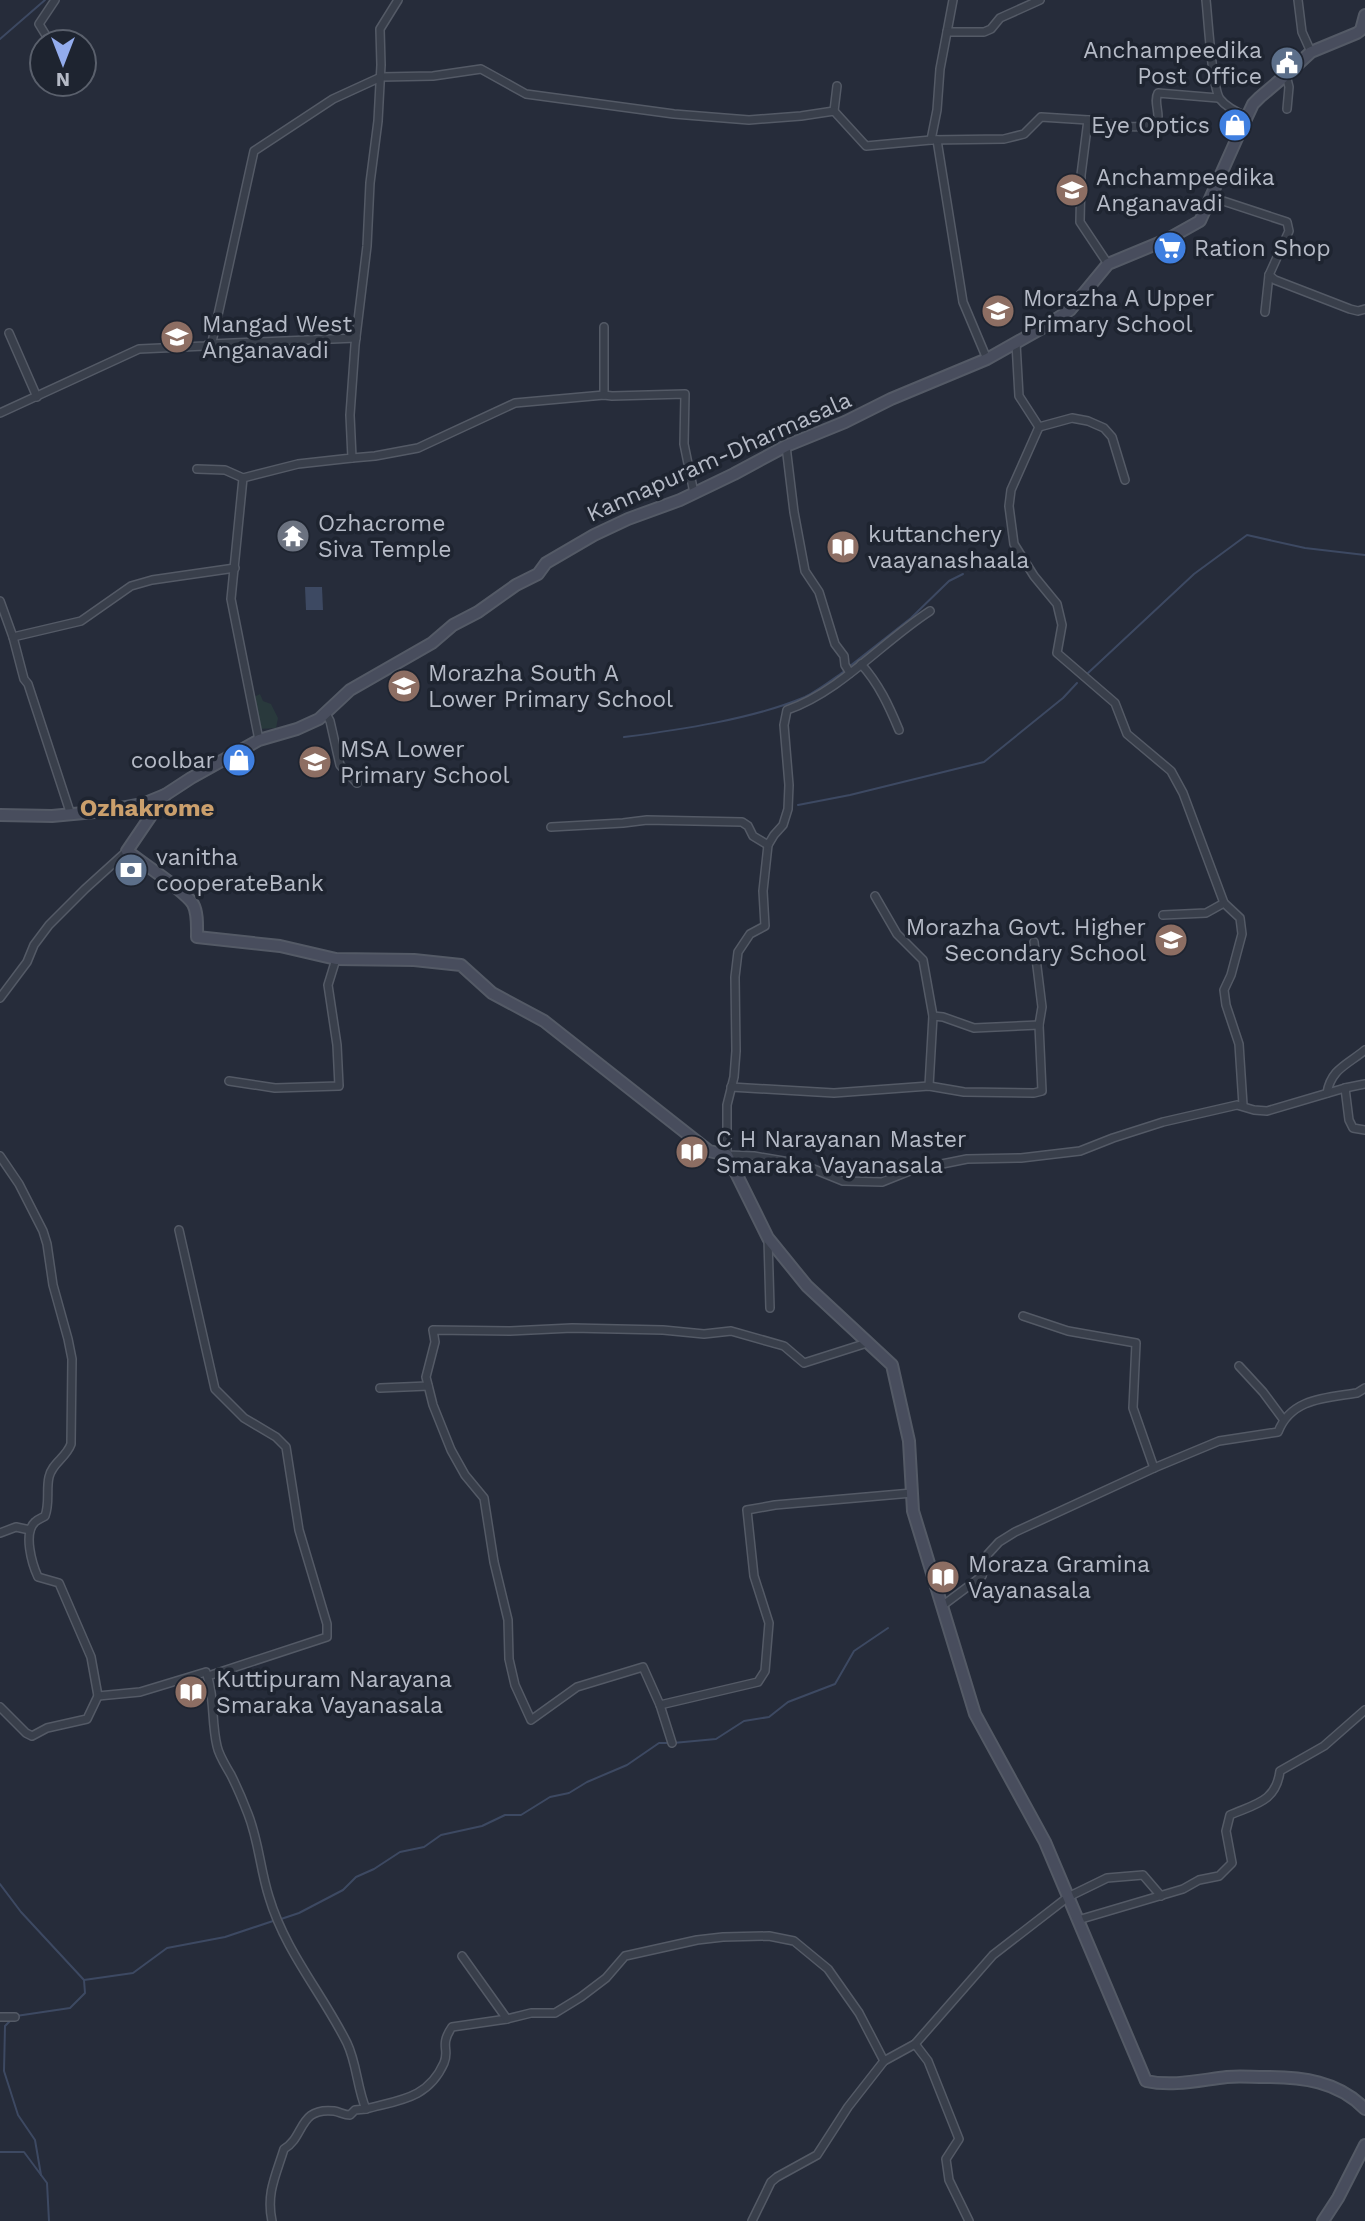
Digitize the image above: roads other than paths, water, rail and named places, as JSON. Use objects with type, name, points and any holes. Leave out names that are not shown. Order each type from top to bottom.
[{"type":"main road","name":"Kannapuram-Dharmasala","points":[[0,815],[71,815],[143,804],[165,796],[259,740],[297,729],[319,719],[350,690],[432,643],[453,625],[538,574],[546,563],[628,519],[662,508],[786,446],[987,359],[1016,343],[1070,310],[1108,264],[1166,240],[1200,220],[1259,97],[1311,52],[1361,30],[1365,15]]},
{"type":"main road","points":[[165,796],[127,851],[192,903],[197,919],[197,937],[280,946],[336,959],[414,960],[461,965],[492,993],[544,1021],[709,1151],[727,1155],[768,1238],[807,1286],[892,1365],[909,1441],[913,1511],[975,1714],[1045,1842],[1146,2081],[1165,2085],[1232,2076],[1297,2077],[1332,2085],[1365,2109]]},
{"type":"main road","points":[[1324,2221],[1365,2144]]},
{"type":"street","points":[[41,28],[39,24],[55,0]]},
{"type":"street","points":[[352,458],[351,415],[356,338],[367,246],[370,183],[381,77],[380,29],[398,0]]},
{"type":"street","points":[[953,0],[940,69],[934,140],[963,302],[987,359]]},
{"type":"street","points":[[947,32],[984,32],[1000,19],[1040,0]]},
{"type":"street","points":[[1206,0],[1212,70],[1219,98],[1236,113],[1248,117]]},
{"type":"street","points":[[1298,0],[1302,32],[1311,52]]},
{"type":"street","points":[[208,344],[212,342],[254,151],[333,99],[381,77],[433,76],[481,69],[526,94],[674,114],[749,120],[834,111]]},
{"type":"street","points":[[1286,75],[1289,87],[1287,109]]},
{"type":"street","points":[[836,86],[834,111],[866,146],[934,140],[1004,139],[1024,134],[1041,117],[1048,116],[1130,127],[1153,126],[1159,119],[1156,97],[1158,93],[1219,98]]},
{"type":"street","points":[[1088,120],[1081,175],[1080,222],[1108,264]]},
{"type":"street","points":[[1211,197],[1287,222],[1289,231],[1269,275],[1265,312]]},
{"type":"street","points":[[1269,275],[1275,280],[1350,309],[1365,309]]},
{"type":"street","points":[[604,327],[604,395]]},
{"type":"street","points":[[9,333],[37,397]]},
{"type":"street","points":[[0,413],[139,349],[356,338]]},
{"type":"street","points":[[1016,343],[1019,396],[1039,427]]},
{"type":"street","points":[[197,469],[225,470],[243,478],[298,464],[375,456],[418,448],[515,402],[604,395],[685,394],[684,444],[694,493]]},
{"type":"street","points":[[1039,427],[1072,418],[1104,428],[1112,437],[1125,480]]},
{"type":"street","points":[[1039,427],[1011,489],[1009,506],[1014,544],[1056,604],[1062,625],[1057,653],[1115,703],[1127,734],[1171,771],[1188,806],[1224,903],[1240,918],[1242,934],[1224,990],[1239,1044],[1243,1105]]},
{"type":"street","points":[[786,446],[805,571],[819,592],[835,644],[844,656],[850,673]]},
{"type":"street","points":[[243,478],[231,600],[259,740]]},
{"type":"street","points":[[13,637],[81,621],[131,586],[152,580],[235,568]]},
{"type":"street","points":[[0,601],[71,815]]},
{"type":"street","points":[[930,611],[850,673],[801,705],[787,710],[785,725],[789,775],[788,809],[783,825],[768,845],[763,891],[765,926],[750,933],[738,953],[736,1051],[727,1105],[727,1155],[754,1156],[801,1164],[843,1181],[882,1182],[912,1170],[967,1159],[1021,1158],[1080,1151],[1163,1122],[1243,1105],[1266,1111],[1365,1084]]},
{"type":"street","points":[[861,664],[872,676],[886,700],[899,730]]},
{"type":"street","points":[[325,712],[330,721],[340,765],[357,783]]},
{"type":"street","points":[[551,827],[647,820],[742,822],[748,826],[753,836],[768,845]]},
{"type":"street","points":[[0,998],[27,962],[34,945],[49,925],[127,851]]},
{"type":"street","points":[[875,896],[897,934],[923,960],[933,1016],[929,1086]]},
{"type":"street","points":[[1163,915],[1206,913],[1224,903]]},
{"type":"street","points":[[732,1087],[834,1093],[929,1086],[964,1092],[1042,1091],[1039,1025],[1042,1007],[1034,942]]},
{"type":"street","points":[[229,1081],[275,1088],[339,1086],[337,1045],[328,985],[336,959]]},
{"type":"street","points":[[933,1016],[974,1028],[1039,1025]]},
{"type":"street","points":[[1328,1093],[1329,1080],[1338,1069],[1365,1051]]},
{"type":"street","points":[[1345,1088],[1349,1120],[1353,1128],[1365,1130]]},
{"type":"street","points":[[0,1156],[19,1184],[43,1231],[72,1359],[71,1444],[67,1454],[55,1463],[49,1476],[48,1508],[45,1516],[34,1522],[30,1530],[29,1546],[38,1577],[60,1583],[91,1657],[98,1696],[87,1719],[47,1728],[32,1735],[26,1733],[0,1707]]},
{"type":"street","points":[[179,1230],[215,1390],[244,1418],[276,1437],[286,1447],[299,1530],[327,1624],[327,1637],[208,1676]]},
{"type":"street","points":[[768,1238],[770,1308]]},
{"type":"street","points":[[1023,1316],[1068,1331],[1136,1343],[1133,1408],[1154,1468]]},
{"type":"street","points":[[672,1742],[660,1705],[643,1667],[577,1687],[531,1720],[515,1685],[509,1659],[508,1620],[494,1562],[484,1498],[451,1450],[428,1386],[426,1377],[435,1342],[433,1330],[510,1331],[572,1328],[663,1330],[704,1334],[731,1331],[784,1346],[804,1363],[867,1343]]},
{"type":"street","points":[[1239,1366],[1283,1419]]},
{"type":"street","points":[[380,1388],[428,1386]]},
{"type":"street","points":[[942,1606],[982,1576],[988,1554],[1007,1537],[1154,1468],[1219,1441],[1278,1432],[1283,1419],[1304,1402],[1357,1392],[1365,1388]]},
{"type":"street","points":[[660,1705],[758,1682],[765,1671],[769,1623],[754,1576],[747,1510],[775,1505],[912,1493]]},
{"type":"street","points":[[0,1533],[16,1527],[30,1530]]},
{"type":"street","points":[[98,1696],[139,1692],[206,1672],[212,1695],[217,1749],[233,1778],[248,1816],[275,1916],[299,1963],[348,2045],[357,2068],[361,2098],[366,2109]]},
{"type":"street","points":[[1078,1920],[1183,1889],[1199,1880],[1219,1876],[1232,1863],[1226,1830],[1230,1815],[1268,1798],[1278,1785],[1280,1771],[1324,1746],[1365,1710]]},
{"type":"street","points":[[752,2221],[771,2182],[817,2155],[848,2107],[884,2062],[915,2044],[993,1955],[1068,1897],[1108,1878],[1143,1875],[1161,1896]]},
{"type":"street","points":[[272,2221],[269,2194],[285,2149],[292,2144],[304,2119],[317,2113],[334,2111],[350,2115],[355,2110],[416,2096],[434,2080],[446,2060],[444,2039],[452,2027],[531,2013],[555,2012],[606,1978],[625,1956],[723,1937],[769,1936],[794,1941],[828,1969],[859,2013],[884,2062]]},
{"type":"street","points":[[463,1956],[507,2019]]},
{"type":"street","points":[[0,2017],[15,2017]]},
{"type":"street","points":[[915,2044],[928,2060],[959,2139],[946,2159],[949,2180],[969,2221]]},
{"type":"water","points":[[305,587],[322,587],[323,610],[306,610]]},
{"type":"waterway","points":[[0,39],[45,0]]},
{"type":"waterway","points":[[1088,673],[1194,574],[1247,535],[1305,548],[1365,555]]},
{"type":"waterway","points":[[850,666],[911,618],[949,581],[963,574]]},
{"type":"waterway","points":[[624,737],[692,727],[763,712],[805,697],[846,670]]},
{"type":"waterway","points":[[798,805],[984,762],[1063,698],[1077,683]]},
{"type":"waterway","points":[[673,1743],[716,1739],[744,1721],[769,1717],[788,1702],[835,1684],[854,1651],[888,1628]]},
{"type":"waterway","points":[[281,1919],[299,1913],[343,1890],[356,1877],[400,1852],[424,1847],[441,1835],[482,1826],[505,1815],[521,1815],[550,1797],[569,1793],[627,1765],[659,1743],[668,1743]]},
{"type":"waterway","points":[[0,1884],[21,1912],[84,1980],[85,1993],[70,2008],[16,2016]]},
{"type":"waterway","points":[[84,1980],[133,1973],[167,1948],[225,1937],[276,1920]]},
{"type":"waterway","points":[[12,2019],[5,2026],[4,2071],[18,2115],[35,2140],[41,2175]]},
{"type":"waterway","points":[[0,2152],[24,2152],[47,2183],[49,2221]]},
{"type":"place","name":"Anchampeedika Post Office","points":[[1287,63]]},
{"type":"place","name":"Eye Optics","points":[[1235,125]]},
{"type":"place","name":"Anchampeedika Anganavadi","points":[[1072,190]]},
{"type":"place","name":"Ration Shop","points":[[1170,248]]},
{"type":"place","name":"Morazha A Upper Primary School","points":[[998,311]]},
{"type":"place","name":"Mangad West Anganavadi","points":[[177,337]]},
{"type":"place","name":"Ozhacrome Siva Temple","points":[[293,536]]},
{"type":"place","name":"kuttanchery vaayanashaala","points":[[843,547]]},
{"type":"place","name":"Morazha South A Lower Primary School","points":[[404,686]]},
{"type":"place","name":"coolbar","points":[[239,760]]},
{"type":"place","name":"MSA Lower Primary School","points":[[315,762]]},
{"type":"place","name":"vanitha cooperateBank","points":[[131,870]]},
{"type":"place","name":"Morazha Govt. Higher Secondary School","points":[[1171,940]]},
{"type":"place","name":"C H Narayanan Master Smaraka Vayanasala","points":[[692,1152]]},
{"type":"place","name":"Moraza Gramina Vayanasala","points":[[943,1577]]},
{"type":"place","name":"Kuttipuram Narayana Smaraka Vayanasala","points":[[191,1692]]},
{"type":"district","name":"Ozhakrome","points":[[147,808]]}]
